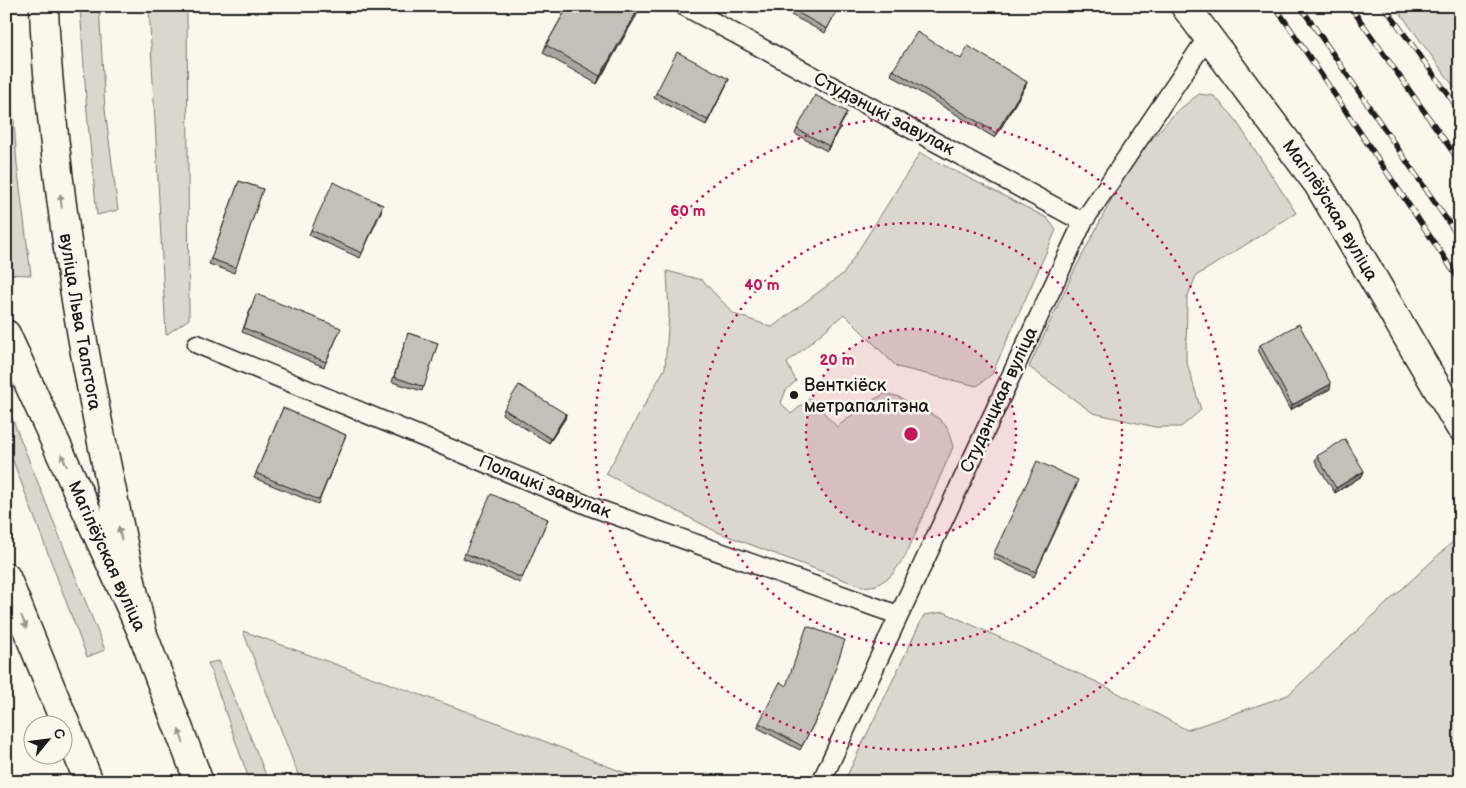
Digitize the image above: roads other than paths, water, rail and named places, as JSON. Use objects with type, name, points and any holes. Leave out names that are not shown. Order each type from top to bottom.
[{"type":"main road","name":"вуліца Льва Талстога","points":[[44,6],[45,45],[63,224],[90,388],[142,632]]},
{"type":"main road","name":"Магілёўская вуліца","points":[[1185,6],[1318,184],[1460,427]]},
{"type":"main road","name":"Магілёўская вуліца","points":[[6,334],[142,632],[199,782]]},
{"type":"main road","points":[[6,577],[89,782]]},
{"type":"lane","name":"Студэнцкі завулак","points":[[684,6],[1084,222]]},
{"type":"lane","name":"Студэнцкая вуліца","points":[[821,782],[1084,222],[1208,35]]},
{"type":"lane","name":"Полацкі завулак","points":[[198,344],[592,508],[898,615]]},
{"type":"railway","points":[[1275,6],[1460,281]]},
{"type":"railway","points":[[1300,6],[1460,239]]},
{"type":"railway","points":[[1350,6],[1460,162]]},
{"type":"railway","points":[[1384,6],[1460,111]]},
{"type":"place","name":"Венткіёск метрапалітэна","points":[[794,395]]}]
